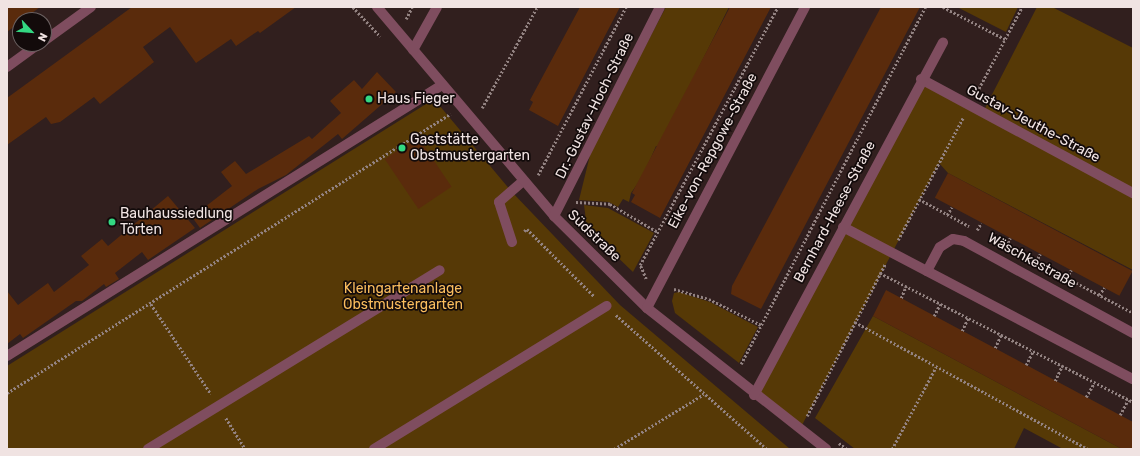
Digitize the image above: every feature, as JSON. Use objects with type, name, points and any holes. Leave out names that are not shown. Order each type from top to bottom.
[{"type":"street","points":[[52,35],[91,7]]},
{"type":"street","name":"Südstraße","points":[[377,7],[414,50],[473,124],[530,190],[554,216],[647,308],[754,395],[826,449]]},
{"type":"street","points":[[414,50],[437,7]]},
{"type":"street","name":"Dr.-Gustav-Hoch-Straße","points":[[554,216],[564,201],[588,145],[660,7]]},
{"type":"street","name":"Eike-von-Repgowe-Straße","points":[[647,308],[805,7]]},
{"type":"street","name":"Bernhard-Heese-Straße","points":[[754,395],[921,79],[943,42]]},
{"type":"street","points":[[7,67],[28,52]]},
{"type":"street","name":"Gustav-Jeuthe-Straße","points":[[921,79],[969,107],[1133,193]]},
{"type":"street","points":[[7,356],[442,85]]},
{"type":"street","points":[[512,242],[500,202],[523,181]]},
{"type":"street","points":[[843,227],[1133,379]]},
{"type":"street","name":"Wäschkestraße","points":[[927,271],[940,246],[953,239],[964,241],[1133,333]]},
{"type":"street","points":[[148,449],[440,270]]},
{"type":"street","points":[[374,449],[606,306]]},
{"type":"path","points":[[473,124],[537,7]]},
{"type":"path","points":[[530,190],[626,7]]},
{"type":"path","points":[[659,285],[643,277],[640,265],[778,7]]},
{"type":"path","points":[[738,372],[925,7]]},
{"type":"path","points":[[943,7],[1005,39]]},
{"type":"path","points":[[800,429],[880,273],[1022,7]]},
{"type":"path","points":[[7,393],[461,109]]},
{"type":"path","points":[[564,201],[610,204],[658,232]]},
{"type":"path","points":[[947,215],[952,207]]},
{"type":"path","points":[[977,230],[981,223]]},
{"type":"path","points":[[512,242],[526,229],[606,306],[766,449]]},
{"type":"path","points":[[1006,246],[1010,238]]},
{"type":"path","points":[[1036,262],[1040,254]]},
{"type":"path","points":[[1067,278],[1071,270]]},
{"type":"path","points":[[880,273],[1133,402]]},
{"type":"path","points":[[901,298],[906,286]]},
{"type":"path","points":[[1099,295],[1104,288]]},
{"type":"path","points":[[669,289],[709,299],[761,325]]},
{"type":"path","points":[[151,304],[218,405],[245,449]]},
{"type":"path","points":[[934,316],[940,304]]},
{"type":"path","points":[[962,331],[968,318]]},
{"type":"path","points":[[855,322],[1088,449]]},
{"type":"path","points":[[995,348],[1001,335]]},
{"type":"path","points":[[1026,365],[1033,351]]},
{"type":"path","points":[[892,449],[936,366]]},
{"type":"path","points":[[1055,381],[1062,366]]},
{"type":"path","points":[[1086,397],[1094,382]]},
{"type":"path","points":[[614,449],[704,394]]},
{"type":"path","points":[[1120,415],[1128,400]]},
{"type":"green space","points":[[666,7],[729,7],[659,147],[656,146],[643,176],[631,193],[629,202],[623,199],[618,207],[609,202],[579,200],[592,147]]},
{"type":"green space","points":[[957,7],[1018,7],[1006,32]]},
{"type":"green space","points":[[1037,7],[1052,7],[1133,48],[1133,270],[948,173],[939,163],[800,429],[754,395],[921,79],[982,114]]},
{"type":"green space","name":"Kleingartenanlage Obstmustergarten","points":[[434,99],[511,191],[620,305],[790,449],[7,449],[7,366]]},
{"type":"green space","points":[[584,205],[608,208],[654,233],[633,272],[587,228]]},
{"type":"green space","points":[[679,292],[710,302],[758,327],[739,363],[675,313],[672,301],[674,293]]},
{"type":"green space","points":[[873,316],[1122,449],[1063,449],[1024,428],[1014,449],[855,449],[815,418]]},
{"type":"building","points":[[7,7],[40,7],[33,12],[12,12],[12,28],[7,32]]},
{"type":"building","points":[[132,7],[296,7],[260,33],[258,31],[236,46],[231,39],[196,63],[170,27],[143,47],[154,62],[100,104],[94,97],[60,122],[51,124],[46,117],[7,145],[7,98]]},
{"type":"building","points":[[580,7],[620,7],[558,126],[529,110],[533,102],[530,100]]},
{"type":"building","points":[[730,7],[771,7],[660,218],[631,202],[635,195],[632,193]]},
{"type":"building","points":[[881,7],[920,7],[761,309],[731,294],[732,286]]},
{"type":"building","points":[[377,72],[396,92],[342,139],[338,134],[286,175],[258,189],[200,228],[192,217],[232,186],[221,172],[235,161],[246,174],[309,136],[312,139],[341,113],[330,101],[354,80],[362,89]]},
{"type":"building","points":[[418,137],[452,187],[418,209],[385,159]]},
{"type":"building","points":[[948,173],[1133,271],[1119,296],[935,198]]},
{"type":"building","points":[[168,196],[195,228],[148,260],[142,252],[115,273],[119,279],[106,287],[104,284],[82,301],[76,301],[23,338],[20,334],[7,344],[7,291],[18,305],[48,283],[54,292],[89,265],[81,256],[102,239],[108,246]]},
{"type":"building","points":[[886,290],[1133,422],[1133,449],[1122,449],[873,316]]},
{"type":"place","name":"Haus Fieger","points":[[369,99]]},
{"type":"place","name":"Gaststätte Obstmustergarten","points":[[402,148]]},
{"type":"place","name":"Bauhaussiedlung Törten","points":[[112,222]]}]
